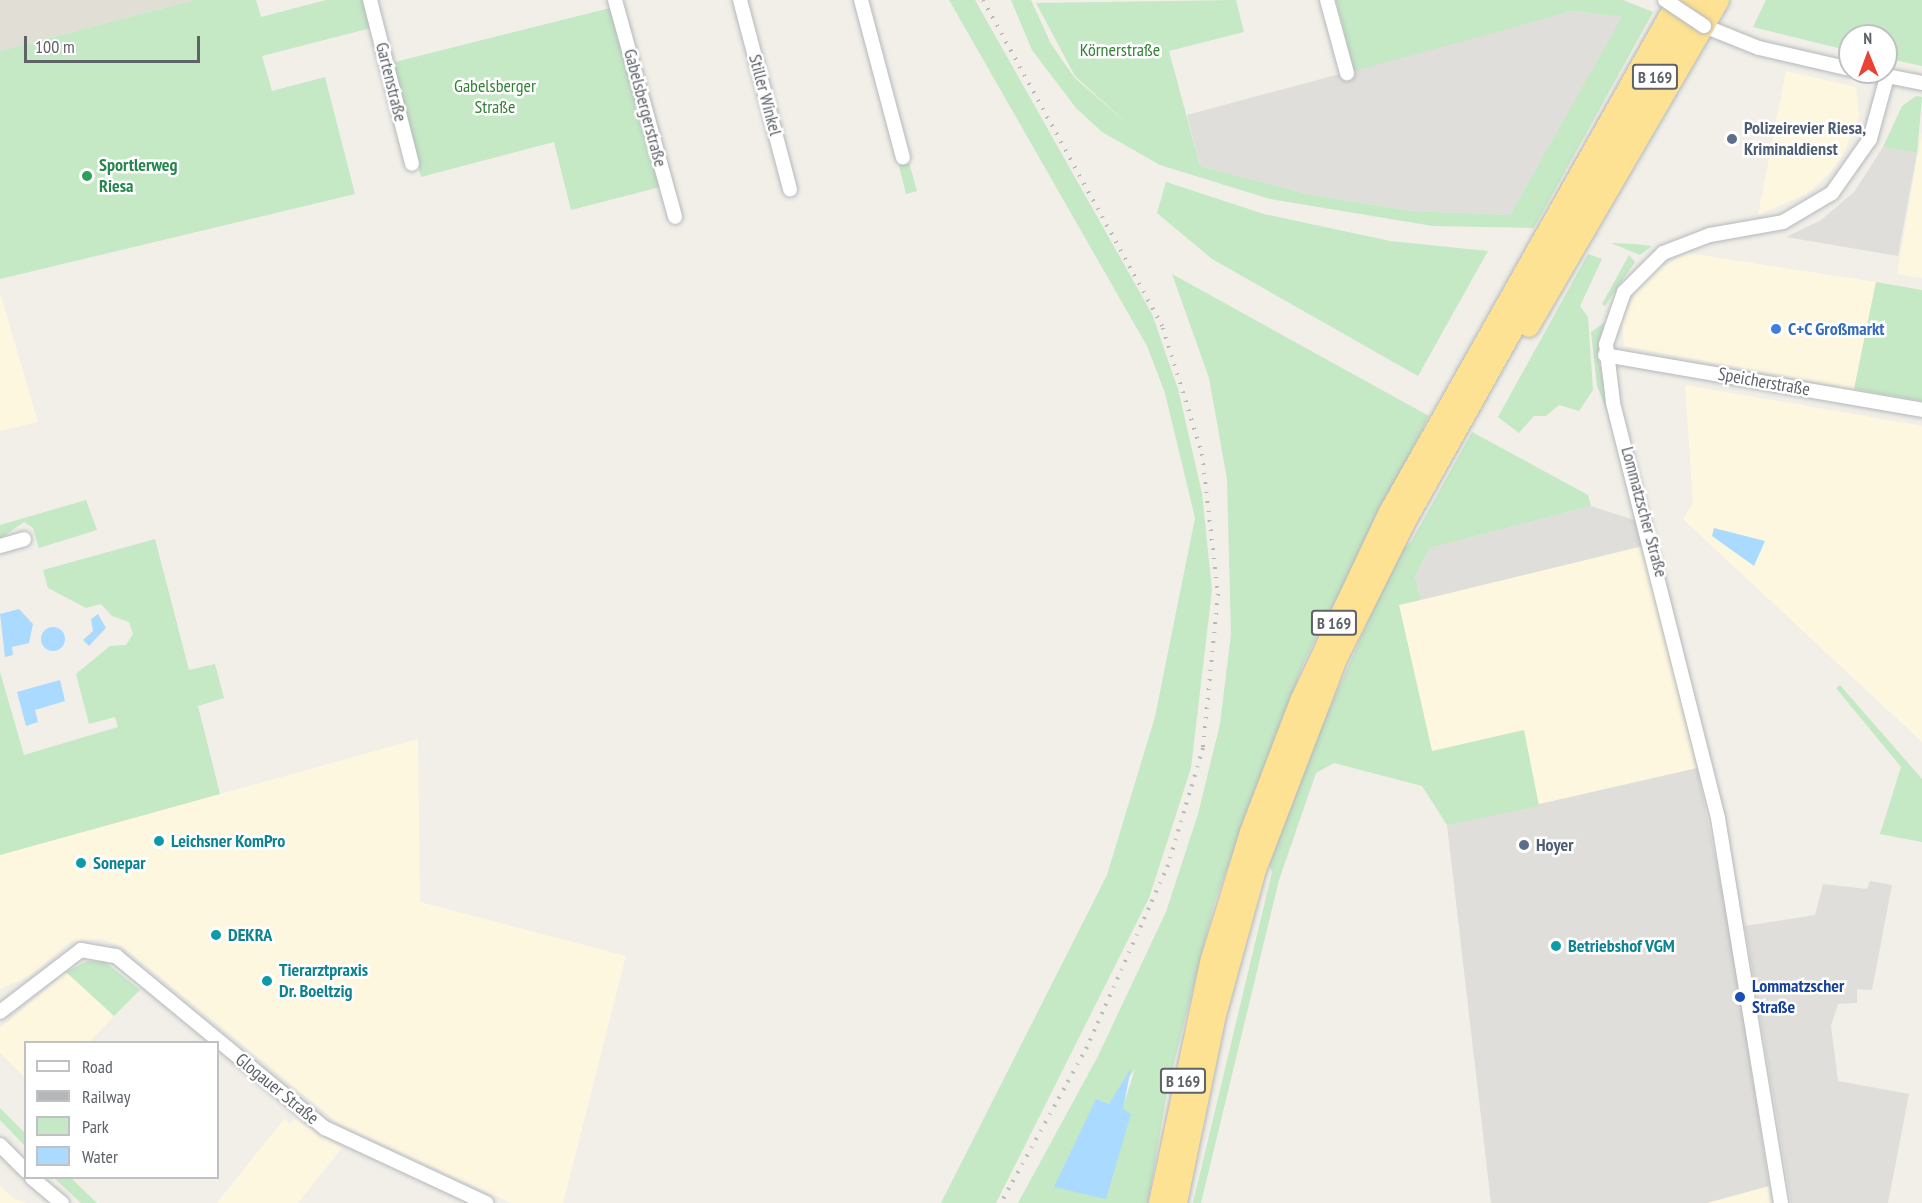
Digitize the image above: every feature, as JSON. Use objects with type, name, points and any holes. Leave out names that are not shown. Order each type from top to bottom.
[{"type":"highway","name":"B 169","points":[[1159,1203],[1211,959],[1250,832],[1300,701],[1389,512],[1678,0]]},
{"type":"highway","name":"B 169","points":[[1178,1203],[1230,963],[1292,768],[1361,606],[1501,349],[1698,0]]},
{"type":"highway","points":[[1501,349],[1534,318],[1719,0]]},
{"type":"street","name":"Gartenstraße","points":[[370,0],[412,164]]},
{"type":"street","name":"Gabelsbergerstraße","points":[[615,0],[675,217]]},
{"type":"street","name":"Stiller Winkel","points":[[740,0],[790,189]]},
{"type":"street","points":[[861,0],[903,158]]},
{"type":"street","points":[[1327,0],[1347,73]]},
{"type":"street","points":[[1665,0],[1704,26],[1759,48],[1838,66]]},
{"type":"street","points":[[1898,78],[1922,82]]},
{"type":"street","points":[[1605,355],[1624,292],[1655,259],[1691,240],[1794,219],[1832,193],[1870,139],[1885,84]]},
{"type":"street","name":"Speicherstraße","points":[[1605,355],[1922,410]]},
{"type":"street","name":"Lommatzscher Straße","points":[[1605,355],[1706,758],[1738,920],[1781,1203]]},
{"type":"street","points":[[0,546],[24,539]]},
{"type":"street","name":"Glogauer Straße","points":[[0,1011],[69,956],[93,949],[110,954],[218,1041]]},
{"type":"street","name":"Glogauer Straße","points":[[219,1042],[325,1128],[486,1203]]},
{"type":"street","points":[[0,1145],[24,1169]]},
{"type":"street","points":[[33,1179],[62,1203]]},
{"type":"shaded area","points":[[0,0],[194,0],[0,51]]},
{"type":"shaded area","points":[[1573,11],[1623,17],[1510,215],[1413,211],[1311,195],[1200,166],[1187,115]]},
{"type":"shaded area","points":[[1786,71],[1856,87],[1859,116],[1843,155],[1827,176],[1808,193],[1758,215]]},
{"type":"shaded area","points":[[1922,131],[1922,278],[1897,274]]},
{"type":"shaded area","points":[[1883,147],[1917,153],[1898,256],[1786,237],[1821,220],[1854,192]]},
{"type":"shaded area","points":[[1687,253],[1876,282],[1854,389],[1624,346],[1622,323],[1636,292],[1655,271]]},
{"type":"shaded area","points":[[0,293],[38,422],[0,431]]},
{"type":"shaded area","points":[[1685,385],[1922,426],[1922,742],[1683,519],[1693,503]]},
{"type":"shaded area","points":[[1591,506],[1637,521],[1643,546],[1421,600],[1415,576],[1430,548]]},
{"type":"shaded area","points":[[1643,546],[1697,768],[1572,798],[1610,866],[1447,825],[1539,806],[1524,730],[1432,752],[1399,605]]},
{"type":"shaded area","points":[[418,739],[420,902],[626,956],[563,1203],[511,1203],[338,1123],[123,947],[102,939],[72,941],[28,977],[0,989],[0,855]]},
{"type":"shaded area","points":[[1697,768],[1731,935],[1769,1186],[1707,1203],[1491,1203],[1447,825]]},
{"type":"shaded area","points":[[1870,881],[1892,885],[1872,990],[1857,989],[1857,1003],[1838,1004],[1831,1026],[1838,1081],[1909,1094],[1888,1203],[1791,1203],[1745,926],[1815,915],[1823,884],[1867,889]]},
{"type":"shaded area","points":[[66,972],[114,1016],[90,1041],[24,1041],[24,1077],[0,1053],[0,1028]]},
{"type":"shaded area","points":[[284,1119],[290,1124],[294,1119],[342,1148],[298,1203],[217,1203]]},
{"type":"shaded area","points":[[0,1186],[13,1198],[26,1203],[0,1203]]},
{"type":"shaded area","points":[[1769,1186],[1770,1203],[1707,1203]]},
{"type":"green space","points":[[194,0],[256,0],[261,17],[326,0],[363,0],[371,28],[262,56],[272,91],[325,77],[355,194],[0,279],[0,51]]},
{"type":"green space","points":[[949,0],[975,0],[1152,314],[1178,389],[1202,493],[1212,590],[1191,768],[1149,898],[996,1203],[941,1203],[1107,875],[1155,717],[1195,518],[1165,393],[1147,346]]},
{"type":"green space","name":"Körnerstraße","points":[[1011,0],[1031,0],[1051,44],[1074,77],[1133,129],[1075,76],[1036,3],[1236,0],[1244,32],[1169,51],[1200,166],[1311,195],[1413,211],[1510,215],[1622,17],[1573,11],[1354,71],[1336,0],[1623,0],[1653,12],[1534,228],[1433,226],[1270,199],[1160,165],[1102,132],[1076,108],[1032,50]]},
{"type":"green space","points":[[1766,0],[1922,0],[1922,66],[1898,61],[1898,24],[1838,24],[1838,48],[1753,27]]},
{"type":"green space","name":"Gabelsberger Straße","points":[[610,8],[660,187],[571,210],[554,142],[421,177],[391,63]]},
{"type":"green space","points":[[1916,96],[1922,97],[1917,153],[1883,147],[1902,106]]},
{"type":"green space","points":[[908,159],[917,191],[906,194],[898,162]]},
{"type":"green space","points":[[1166,182],[1264,214],[1390,241],[1488,251],[1418,376],[1212,259],[1157,213]]},
{"type":"green space","points":[[1611,243],[1635,244],[1652,246],[1640,255]]},
{"type":"green space","points":[[1588,254],[1602,259],[1580,306],[1588,317],[1593,390],[1579,411],[1559,405],[1546,416],[1534,416],[1519,433],[1498,417]]},
{"type":"green space","points":[[1629,255],[1635,262],[1605,306],[1602,304]]},
{"type":"green space","points":[[1172,274],[1429,416],[1304,662],[1215,901],[1168,1087],[1148,1203],[1018,1203],[1097,1058],[1166,912],[1198,814],[1220,724],[1231,634],[1227,479],[1209,378]],"holes":[[[1135,1069],[1122,1110],[1096,1099],[1109,1104]]]},
{"type":"green space","points":[[1876,282],[1922,290],[1922,401],[1854,389]]},
{"type":"green space","points":[[1604,323],[1598,356],[1613,426],[1597,386],[1591,332]]},
{"type":"green space","points":[[1472,432],[1588,495],[1591,506],[1430,548],[1415,576],[1421,600],[1399,605],[1432,751],[1524,730],[1539,806],[1447,825],[1422,786],[1334,763],[1316,773],[1279,880],[1201,1203],[1193,1203],[1272,872],[1269,864],[1302,770],[1399,552],[1411,542]]},
{"type":"green space","points":[[86,500],[97,530],[39,548],[33,528],[24,522],[0,539],[0,525]]},
{"type":"green space","points":[[155,539],[189,670],[215,664],[224,698],[198,706],[220,794],[0,855],[0,672],[24,755],[118,727],[115,717],[89,724],[76,674],[110,646],[126,645],[133,634],[129,622],[112,616],[101,604],[86,608],[48,588],[43,570]]},
{"type":"green space","points":[[1840,685],[1922,779],[1922,842],[1880,834],[1901,767],[1836,688]]},
{"type":"green space","points":[[87,961],[105,962],[140,990],[114,1016],[66,972]]},
{"type":"green space","points":[[0,1108],[24,1132],[24,1145],[0,1120]]},
{"type":"green space","points":[[55,1179],[72,1179],[97,1203],[81,1203]]},
{"type":"water","points":[[1714,528],[1765,541],[1754,566],[1712,536]]},
{"type":"water","points":[[19,609],[33,624],[29,643],[12,647],[13,655],[5,657],[0,614]]},
{"type":"water","points":[[98,614],[106,628],[89,646],[83,640],[93,631],[91,619]]},
{"type":"water","points":[[53,627],[58,628],[64,634],[64,644],[58,650],[53,651],[48,650],[42,644],[41,639],[42,634],[48,628]]},
{"type":"water","points":[[60,680],[65,701],[35,710],[38,722],[26,726],[17,692]]},
{"type":"water","points":[[1131,1068],[1123,1109],[1131,1114],[1106,1199],[1054,1187],[1096,1099],[1109,1104]]},
{"type":"railway","points":[[983,0],[1163,328],[1202,454],[1218,594],[1203,748],[1168,865],[1087,1047],[1001,1203]]},
{"type":"place","name":"Polizeirevier Riesa, Kriminaldienst","points":[[1732,139]]},
{"type":"place","name":"Sportlerweg Riesa","points":[[87,176]]},
{"type":"place","name":"C+C Großmarkt","points":[[1776,329]]},
{"type":"place","name":"Leichsner KomPro","points":[[159,841]]},
{"type":"place","name":"Hoyer","points":[[1524,845]]},
{"type":"place","name":"Sonepar","points":[[81,863]]},
{"type":"place","name":"DEKRA","points":[[216,935]]},
{"type":"place","name":"Betriebshof VGM","points":[[1556,946]]},
{"type":"place","name":"Tierarztpraxis Dr. Boeltzig","points":[[267,981]]},
{"type":"place","name":"Lommatzscher Straße","points":[[1740,997]]}]
